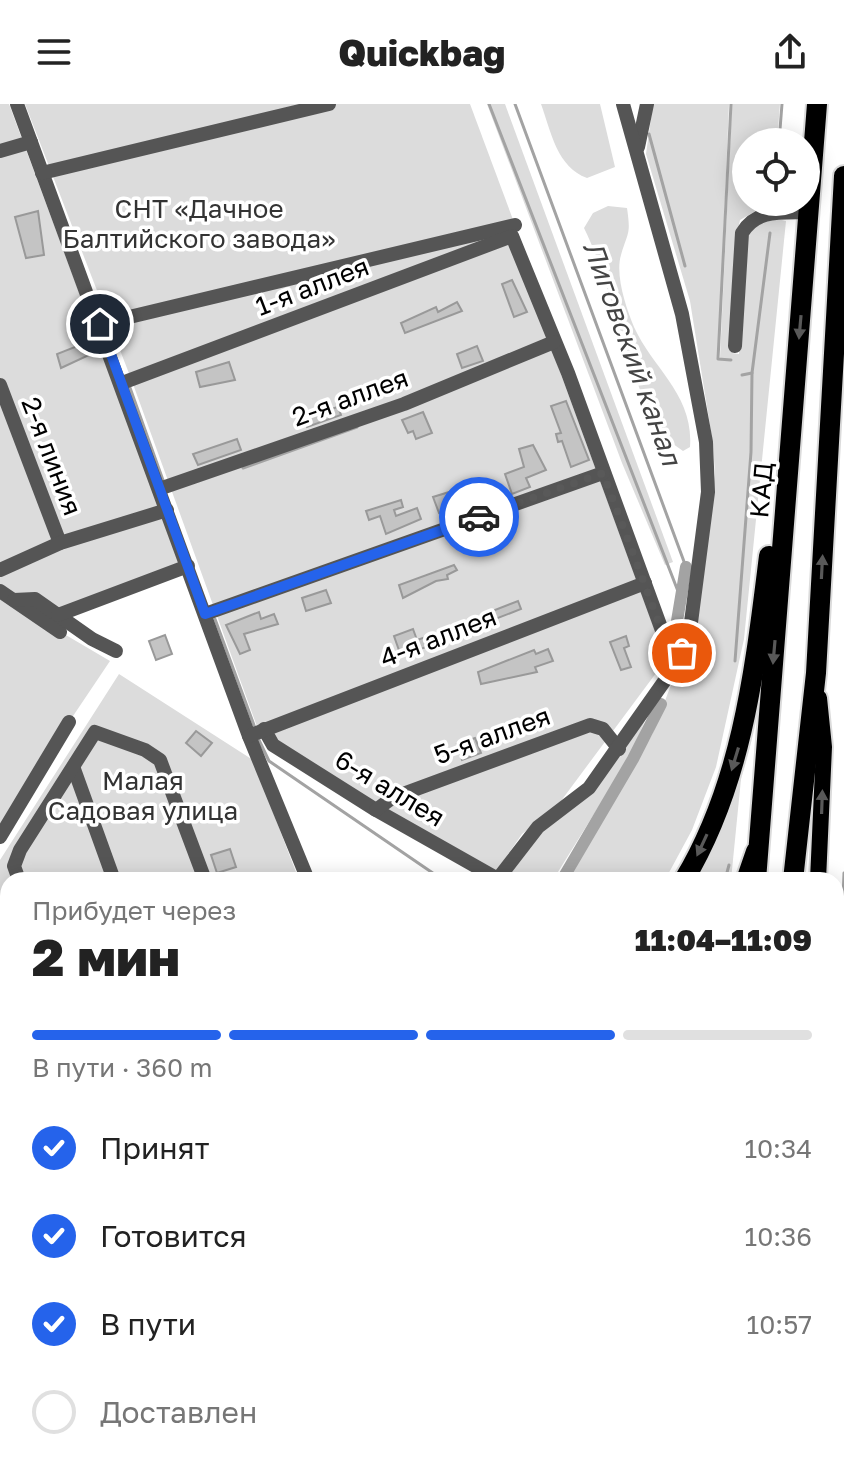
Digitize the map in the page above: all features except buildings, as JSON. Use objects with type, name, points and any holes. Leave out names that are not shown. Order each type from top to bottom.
[{"type":"highway","name":"КАД","points":[[815,128],[817,104]]},
{"type":"highway","points":[[794,872],[816,673],[844,176]]},
{"type":"highway","name":"КАД","points":[[756,872],[809,216]]},
{"type":"highway","points":[[688,872],[718,809],[737,753],[770,549],[789,462]]},
{"type":"main road","points":[[816,673],[824,747],[818,872]]},
{"type":"main road","points":[[747,872],[757,842]]},
{"type":"street","points":[[17,104],[122,383],[249,736],[305,872]]},
{"type":"street","points":[[42,173],[329,104]]},
{"type":"street","points":[[501,872],[527,838],[578,800],[619,749],[675,666],[690,630],[709,466],[682,314],[623,104]]},
{"type":"street","points":[[637,151],[647,104]]},
{"type":"street","points":[[0,151],[31,142]]},
{"type":"street","points":[[735,346],[742,233],[749,221],[759,216]]},
{"type":"street","points":[[100,324],[515,225]]},
{"type":"street","name":"1-я аллея","points":[[122,383],[512,236],[517,242],[554,342]]},
{"type":"street","points":[[554,342],[675,666]]},
{"type":"street","name":"2-я аллея","points":[[159,489],[404,404],[554,342]]},
{"type":"street","name":"2-я линия","points":[[0,385],[60,543]]},
{"type":"street","points":[[205,614],[603,473]]},
{"type":"street","points":[[0,570],[60,543],[167,510]]},
{"type":"street","points":[[58,615],[188,566]]},
{"type":"street","name":"4-я аллея","points":[[249,736],[642,584]]},
{"type":"street","points":[[0,591],[60,632]]},
{"type":"street","points":[[14,600],[35,599],[92,639],[116,651]]},
{"type":"street","points":[[0,837],[69,722]]},
{"type":"street","name":"5-я аллея","points":[[376,810],[392,798],[590,725],[603,729],[619,749]]},
{"type":"street","name":"6-я аллея","points":[[264,729],[273,745],[376,810],[485,872]]},
{"type":"street","points":[[16,872],[20,850],[95,732],[145,750],[160,760],[202,872]]},
{"type":"street","points":[[74,769],[111,872]]},
{"type":"green space","points":[[0,104],[9,104],[180,564],[43,618],[0,585]]},
{"type":"green space","name":"СНТ «Дачное Балтийского завода»","points":[[25,104],[470,104],[515,225],[511,233],[130,376]]},
{"type":"green space","points":[[487,104],[505,104],[673,562],[665,565],[622,463]]},
{"type":"green space","points":[[541,104],[600,104],[615,167],[587,178],[577,173],[556,147]]},
{"type":"green space","points":[[653,104],[729,104],[718,359],[726,361],[720,358],[732,104],[780,104],[778,128],[732,128],[732,216],[747,216],[740,220],[737,235],[732,353],[739,354],[746,232],[769,217],[786,221],[744,639],[716,767],[692,830],[669,872],[570,872],[652,735],[674,677],[689,654],[695,636],[715,474],[690,301],[646,154]]},
{"type":"green space","points":[[608,206],[627,208],[629,228],[619,272],[622,291],[634,327],[686,412],[690,447],[683,451],[662,434],[648,408],[584,228],[593,213]]},
{"type":"green space","points":[[512,241],[663,652],[662,665],[558,805],[522,834],[496,872],[478,872],[259,732],[133,384]]},
{"type":"green space","points":[[0,592],[110,661],[69,722],[0,837]]},
{"type":"green space","name":"Малая Садовая улица","points":[[119,674],[253,760],[296,872],[0,872],[0,860]]},
{"type":"green space","points":[[652,704],[630,756],[558,872],[507,872],[529,840],[559,817]]},
{"type":"green space","points":[[743,759],[732,872],[697,872]]},
{"type":"waterway","points":[[489,104],[681,599]]},
{"type":"waterway","name":"Лиговский канал","points":[[515,104],[686,567]]},
{"type":"waterway","points":[[731,104],[718,359],[731,360]]},
{"type":"waterway","points":[[780,128],[782,104]]},
{"type":"waterway","points":[[649,134],[685,266]]},
{"type":"waterway","points":[[735,661],[751,452],[752,373],[770,233]]},
{"type":"waterway","points":[[742,375],[752,373]]},
{"type":"waterway","points":[[129,385],[164,483]]},
{"type":"waterway","points":[[243,468],[357,427]]},
{"type":"waterway","name":"Лиговский канал","points":[[677,621],[686,567]]},
{"type":"waterway","points":[[215,619],[255,728]]},
{"type":"waterway","name":"Лиговский канал","points":[[567,872],[633,759],[661,704]]},
{"type":"waterway","points":[[258,738],[269,761],[431,872]]},
{"type":"waterway","points":[[727,872],[729,865]]},
{"type":"way so far","points":[[479,517],[603,473],[675,666],[682,653]]},
{"type":"route","points":[[100,324],[205,614],[479,517]]}]
